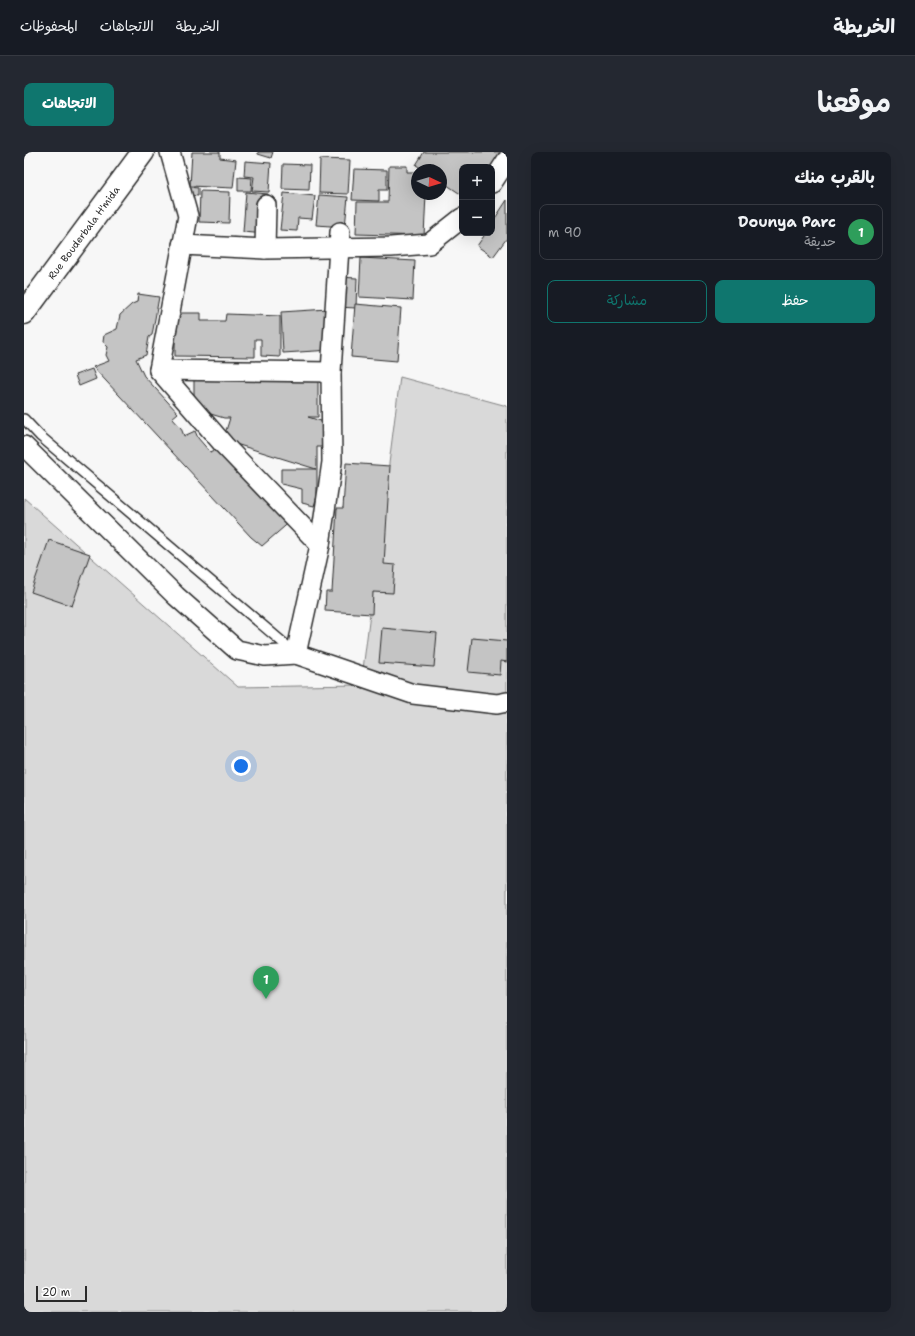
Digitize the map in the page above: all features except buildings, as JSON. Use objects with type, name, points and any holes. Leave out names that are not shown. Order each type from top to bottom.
[{"type":"main road","name":"Rue Bouderbala H'mida","points":[[24,313],[143,152]]},
{"type":"street","points":[[159,370],[188,216],[170,152]]},
{"type":"street","points":[[495,178],[507,160]]},
{"type":"street","points":[[265,249],[266,205]]},
{"type":"street","points":[[182,245],[265,249],[339,240],[391,247],[429,244],[459,220]]},
{"type":"street","points":[[296,654],[320,545],[332,462],[331,372],[339,240]]},
{"type":"street","points":[[159,370],[331,372]]},
{"type":"street","points":[[159,370],[224,445],[320,545]]},
{"type":"street","points":[[24,446],[176,596],[237,650],[265,656],[296,654],[413,694],[497,704],[507,702]]},
{"type":"lane","points":[[24,419],[40,436],[296,654]]},
{"type":"shaded area","points":[[400,377],[507,406],[507,1312],[24,1312],[24,498],[238,687],[361,685]]},
{"type":"place","name":"Dounya Parc","points":[[266,999]]}]
